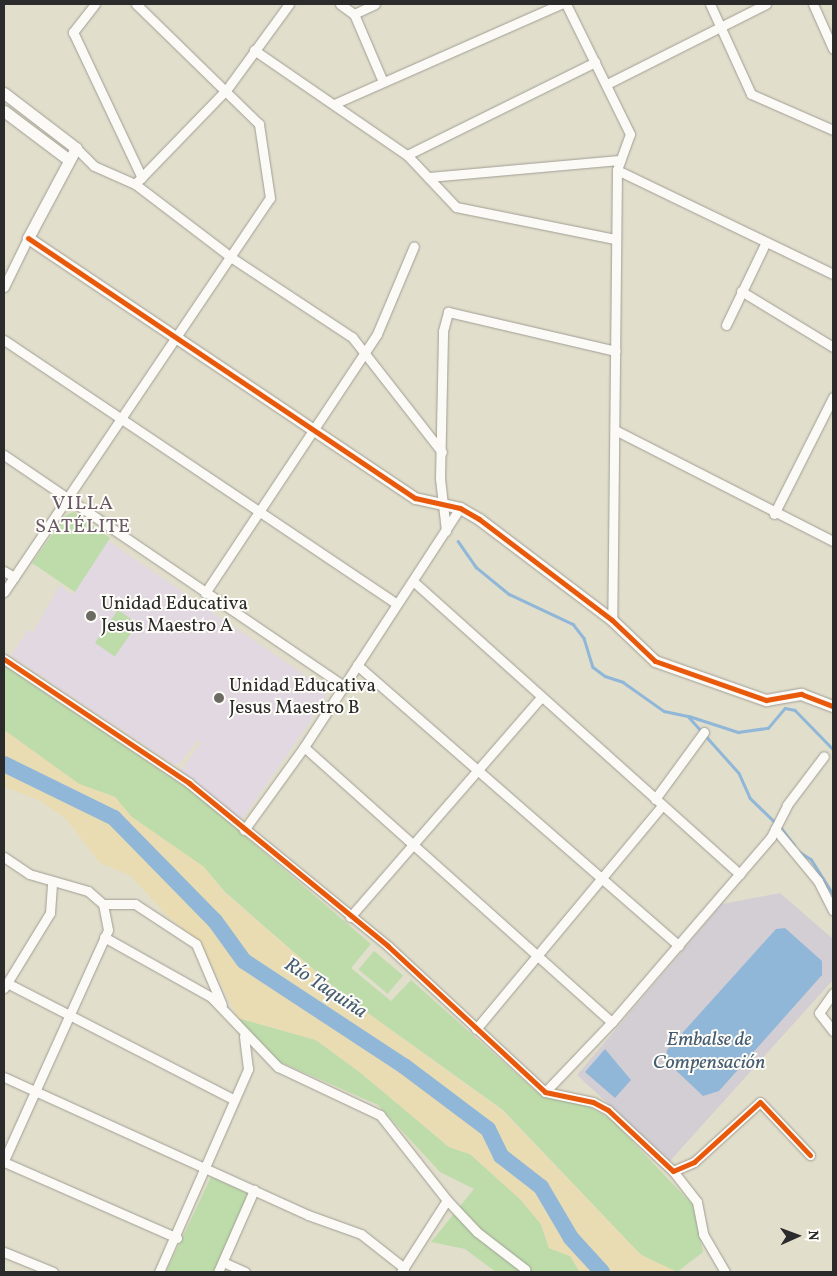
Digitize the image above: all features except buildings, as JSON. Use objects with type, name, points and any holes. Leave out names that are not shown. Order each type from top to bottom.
[{"type":"street","points":[[95,4],[73,32],[138,181]]},
{"type":"street","points":[[4,592],[119,416],[232,258],[270,198],[259,124],[227,89],[136,4]]},
{"type":"street","points":[[138,181],[227,89],[289,4]]},
{"type":"street","points":[[340,4],[354,14],[383,82]]},
{"type":"street","points":[[354,14],[376,4]]},
{"type":"street","points":[[334,104],[561,4]]},
{"type":"street","points":[[566,4],[630,134],[617,170],[612,620]]},
{"type":"street","points":[[710,4],[751,94],[833,130]]},
{"type":"street","points":[[607,84],[766,4]]},
{"type":"street","points":[[813,4],[833,49]]},
{"type":"street","points":[[254,50],[407,156],[456,207],[615,239]]},
{"type":"street","points":[[407,156],[595,62]]},
{"type":"street","points":[[4,93],[76,148],[102,171],[138,181],[232,258],[366,351],[442,452]]},
{"type":"street","points":[[4,111],[70,160]]},
{"type":"street","points":[[4,287],[76,148]]},
{"type":"street","points":[[428,177],[620,160]]},
{"type":"street","points":[[617,170],[833,274]]},
{"type":"street","points":[[28,238],[314,433],[415,498],[440,502],[460,508],[612,620],[668,668],[766,700],[801,694],[833,706]]},
{"type":"street","points":[[726,326],[741,291],[766,242]]},
{"type":"street","points":[[205,593],[259,510],[314,433],[366,351],[414,246]]},
{"type":"street","points":[[741,291],[833,347]]},
{"type":"street","points":[[446,530],[440,502],[443,331],[448,312],[616,351]]},
{"type":"street","points":[[4,340],[397,604]]},
{"type":"street","points":[[774,514],[833,396]]},
{"type":"street","points":[[615,430],[774,514],[833,542]]},
{"type":"street","points":[[4,456],[342,685]]},
{"type":"street","points":[[244,830],[304,747],[342,685],[460,508]]},
{"type":"street","points":[[4,571],[14,578]]},
{"type":"street","points":[[413,581],[655,800],[740,874]]},
{"type":"street","points":[[4,659],[189,783],[350,917],[545,1092],[593,1102],[608,1110],[673,1171],[697,1202],[703,1234],[725,1272]]},
{"type":"street","points":[[357,665],[480,771],[600,882],[679,946]]},
{"type":"street","points":[[350,917],[415,846],[541,697]]},
{"type":"street","points":[[655,800],[704,732]]},
{"type":"street","points":[[304,747],[612,1022]]},
{"type":"street","points":[[545,1092],[612,1022],[740,874],[775,829],[787,805],[824,756]]},
{"type":"street","points":[[476,1029],[662,806]]},
{"type":"street","points":[[775,829],[818,881],[833,910]]},
{"type":"street","points":[[4,857],[52,883],[88,891],[103,904],[135,904],[196,944],[224,1009]]},
{"type":"street","points":[[52,883],[50,913],[6,985],[233,1099]]},
{"type":"street","points":[[103,904],[104,937],[66,1015],[4,1161],[177,1238]]},
{"type":"street","points":[[104,937],[211,997],[224,1009],[244,1036],[278,1067],[380,1115],[446,1200],[477,1232],[525,1269]]},
{"type":"street","points":[[833,993],[819,1013],[833,1032]]},
{"type":"street","points":[[159,1272],[177,1238],[203,1167],[248,1069],[244,1036]]},
{"type":"street","points":[[4,1077],[33,1092],[254,1190],[361,1234],[402,1270],[446,1200]]},
{"type":"street","points":[[673,1171],[694,1162],[760,1102],[810,1155]]},
{"type":"street","points":[[218,1272],[254,1190]]},
{"type":"street","points":[[4,1252],[53,1272]]},
{"type":"street","points":[[223,1262],[245,1272]]},
{"type":"shaded area","points":[[108,541],[325,689],[326,699],[243,818],[236,818],[181,771],[201,742],[198,740],[179,764],[173,764],[11,656],[28,630],[33,632],[60,585],[72,595]]},
{"type":"shaded area","points":[[780,893],[833,939],[833,980],[670,1161],[577,1075],[722,904]]},
{"type":"green space","points":[[74,512],[110,538],[75,592],[32,563],[66,515]]},
{"type":"green space","points":[[118,610],[138,624],[115,657],[95,643]]},
{"type":"green space","points":[[4,665],[197,795],[371,944],[351,968],[391,1001],[411,980],[538,1093],[582,1103],[611,1119],[693,1205],[703,1252],[677,1272],[641,1255],[503,1110],[344,996],[225,892],[204,867],[131,817],[115,797],[79,784],[4,730]]},
{"type":"green space","points":[[374,951],[403,975],[388,994],[359,969]]},
{"type":"green space","points":[[238,1018],[316,1040],[361,1073],[449,1147],[470,1154],[521,1200],[541,1224],[549,1248],[570,1256],[580,1272],[496,1272],[465,1249],[431,1242],[474,1189],[440,1172],[378,1105],[278,1061],[245,1032]]},
{"type":"green space","points":[[211,1177],[249,1194],[213,1272],[166,1272]]},
{"type":"sand","points":[[4,730],[79,784],[115,797],[132,817],[204,867],[225,893],[344,996],[503,1111],[641,1255],[677,1272],[580,1272],[570,1256],[549,1248],[541,1224],[521,1200],[470,1154],[449,1147],[361,1073],[316,1040],[238,1018],[199,941],[168,917],[131,876],[100,863],[66,819],[39,800],[4,787]]},
{"type":"water","name":"Embalse de Compensación","points":[[785,928],[822,961],[822,975],[719,1091],[703,1096],[666,1061],[667,1050],[776,929]]},
{"type":"water","points":[[605,1049],[631,1080],[615,1098],[585,1072]]},
{"type":"waterway","points":[[458,541],[476,567],[509,594],[573,624],[584,638],[593,667],[605,676],[623,682],[664,711],[688,716],[739,773],[750,798],[775,822]]},
{"type":"waterway","points":[[689,716],[738,732],[768,728],[785,708],[795,710],[833,749]]},
{"type":"waterway","name":"Río Taquiña","points":[[4,764],[114,818],[215,921],[244,961],[404,1066],[488,1129],[501,1156],[541,1187],[571,1238],[602,1272]]},
{"type":"waterway","points":[[779,825],[794,845]]},
{"type":"waterway","points":[[798,851],[811,859],[833,894]]},
{"type":"cycle path","points":[[28,238],[415,498],[460,508],[479,519],[612,620],[655,661],[766,700],[801,694],[833,706]]},
{"type":"cycle path","points":[[4,659],[189,783],[388,946],[545,1092],[593,1102],[608,1110],[673,1171],[694,1162],[760,1102],[810,1155]]},
{"type":"place","name":"Unidad Educativa Jesus Maestro A","points":[[91,616]]},
{"type":"place","name":"Unidad Educativa Jesus Maestro B","points":[[219,698]]},
{"type":"district","name":"VILLA SATÉLITE","points":[[83,516]]}]
